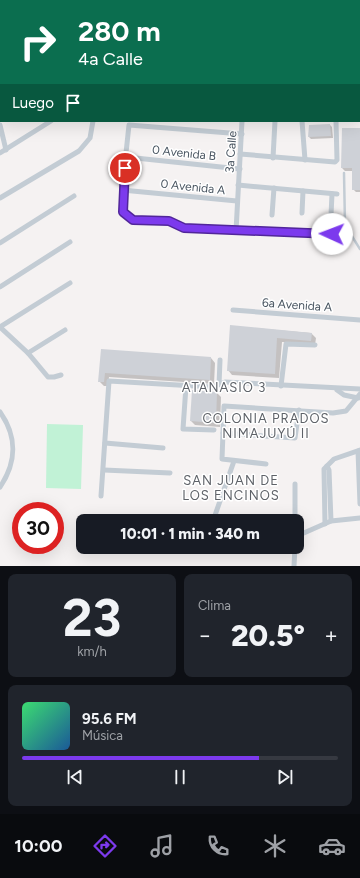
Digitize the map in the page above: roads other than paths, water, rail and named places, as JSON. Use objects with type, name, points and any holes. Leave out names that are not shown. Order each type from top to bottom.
[{"type":"street","points":[[0,154],[49,122]]},
{"type":"street","points":[[0,198],[79,151],[90,138],[93,122]]},
{"type":"street","name":"3a Calle","points":[[236,231],[242,122]]},
{"type":"street","points":[[273,158],[275,122]]},
{"type":"street","points":[[302,122],[305,160]]},
{"type":"street","points":[[240,154],[273,158],[335,162],[337,160],[336,122]]},
{"type":"street","points":[[242,134],[129,125],[122,190],[123,212],[133,220],[169,221],[184,228],[332,234]]},
{"type":"street","points":[[0,126],[6,150]]},
{"type":"street","name":"0 Avenida B","points":[[126,157],[240,169]]},
{"type":"street","name":"0 Avenida A","points":[[238,184],[334,194],[331,215]]},
{"type":"street","points":[[272,215],[274,188]]},
{"type":"street","name":"0 Avenida A","points":[[122,190],[237,201]]},
{"type":"street","points":[[302,213],[303,191]]},
{"type":"street","points":[[0,243],[74,196]]},
{"type":"street","points":[[0,287],[70,242]]},
{"type":"street","points":[[61,375],[48,377],[28,353],[0,327],[70,283]]},
{"type":"street","name":"6a Avenida A","points":[[233,310],[360,320]]},
{"type":"street","points":[[28,353],[65,330]]},
{"type":"street","points":[[281,386],[286,344],[315,345]]},
{"type":"street","points":[[219,385],[220,360]]},
{"type":"street","points":[[102,496],[109,381],[212,387],[225,382],[337,390],[360,389]]},
{"type":"street","points":[[186,386],[183,428],[214,430]]},
{"type":"street","points":[[337,390],[344,395],[359,396]]},
{"type":"street","points":[[266,464],[223,460],[221,457],[223,408],[226,405],[333,413],[346,411],[352,406],[359,396]]},
{"type":"street","points":[[223,433],[295,438],[299,410]]},
{"type":"street","points":[[0,412],[11,430],[14,446],[11,468],[0,487]]},
{"type":"street","points":[[105,443],[163,448]]},
{"type":"street","points":[[325,524],[324,469],[334,459],[359,450],[360,504]]},
{"type":"street","points":[[215,514],[234,461]]},
{"type":"street","points":[[327,466],[329,470],[331,521]]},
{"type":"street","points":[[104,470],[170,473]]},
{"type":"street","points":[[295,484],[295,514]]},
{"type":"street","points":[[304,533],[331,521],[360,518]]},
{"type":"street","points":[[294,566],[295,554]]},
{"type":"lane","points":[[344,173],[345,225],[360,249]]},
{"type":"district","name":"ATANASIO 3","points":[[224,387]]},
{"type":"district","name":"COLONIA PRADOS NIMAJUYÚ II","points":[[266,426]]},
{"type":"district","name":"SAN JUAN DE LOS ENCINOS","points":[[231,488]]}]
